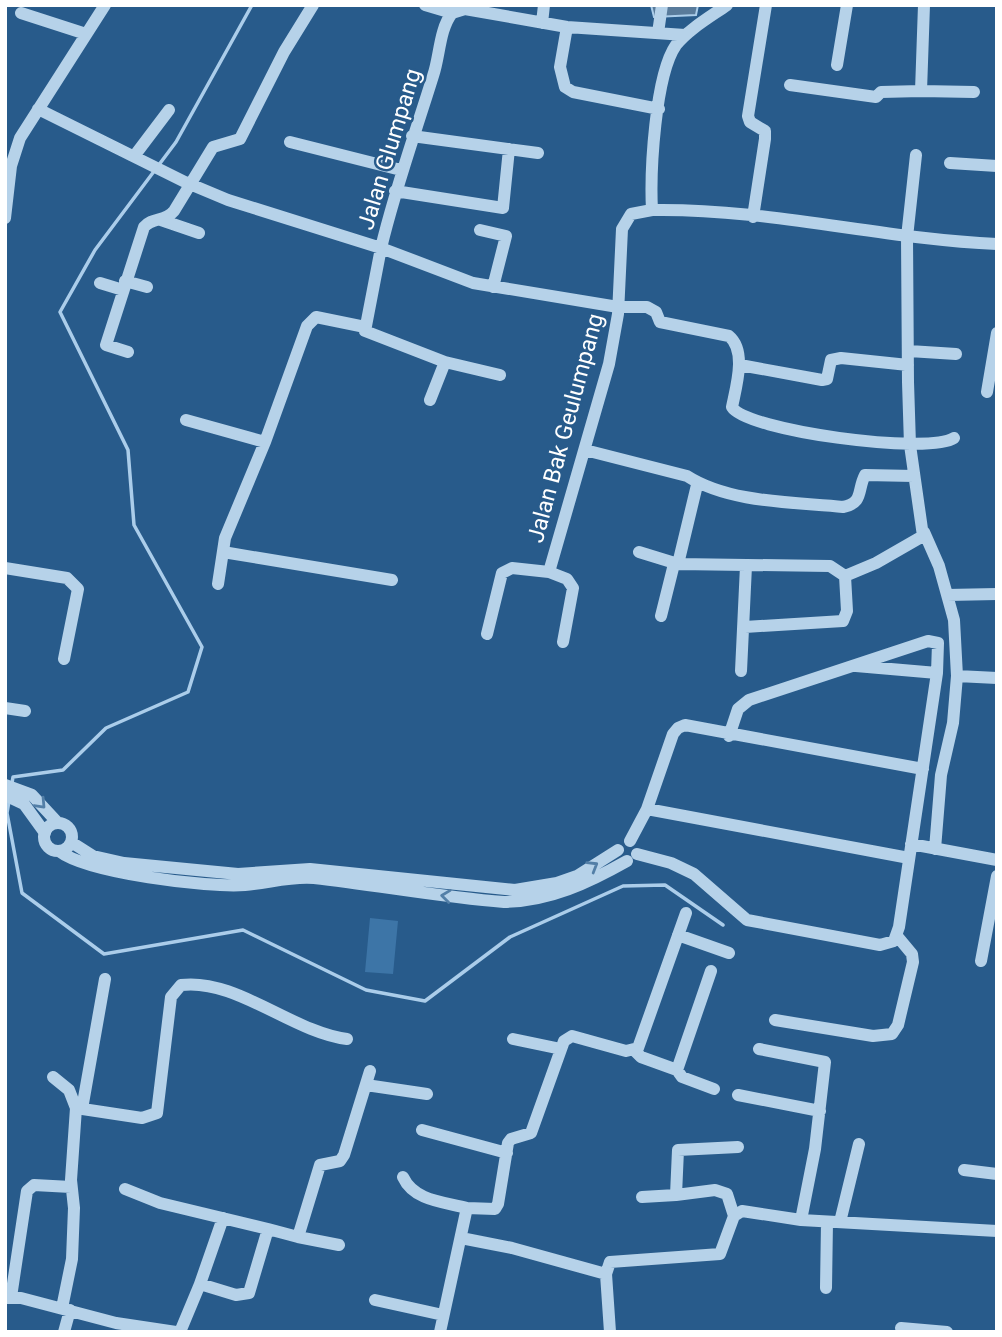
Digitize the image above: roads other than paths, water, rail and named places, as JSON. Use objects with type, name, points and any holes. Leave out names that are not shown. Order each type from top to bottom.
[{"type":"street","points":[[5,218],[11,166],[20,138],[105,5]]},
{"type":"street","points":[[128,352],[106,345],[144,227],[147,223],[161,220],[174,211],[207,153],[214,147],[240,139],[284,52],[313,5]]},
{"type":"street","points":[[542,23],[544,5]]},
{"type":"street","points":[[658,33],[662,5]]},
{"type":"street","points":[[727,5],[685,35],[670,57],[659,109],[652,209],[753,217],[907,237],[997,244]]},
{"type":"street","points":[[753,217],[765,131],[750,122],[748,116],[766,5]]},
{"type":"street","points":[[837,65],[847,5]]},
{"type":"street","points":[[921,91],[924,5]]},
{"type":"street","points":[[428,6],[452,13],[458,9],[487,9],[567,27],[685,35]]},
{"type":"street","points":[[21,13],[86,34]]},
{"type":"street","name":"Jalan Glumpang","points":[[38,109],[74,130],[135,155],[188,183],[381,248],[401,170],[434,73],[447,20],[452,13]]},
{"type":"street","points":[[567,27],[560,66],[565,87],[573,92],[659,109]]},
{"type":"street","points":[[790,85],[876,97],[881,92],[974,92]]},
{"type":"street","points":[[135,155],[169,110]]},
{"type":"street","points":[[5,135],[20,138]]},
{"type":"street","points":[[412,136],[538,153]]},
{"type":"street","points":[[290,142],[401,170]]},
{"type":"street","points":[[395,191],[503,208],[509,149]]},
{"type":"street","points":[[916,155],[907,237],[910,445],[923,532],[939,566],[954,620],[957,676],[953,723],[942,775],[935,849]]},
{"type":"street","points":[[950,163],[997,166]]},
{"type":"street","name":"Jalan Bak Geulumpang","points":[[563,642],[573,588],[567,579],[549,572],[608,363],[618,307],[624,223],[631,214],[652,209]]},
{"type":"street","points":[[161,220],[199,233]]},
{"type":"street","points":[[480,230],[506,236],[493,287]]},
{"type":"street","points":[[500,375],[445,362],[369,334],[365,327],[381,248],[461,280],[618,307],[647,307],[656,312],[660,322],[729,336],[735,341],[740,365],[732,407],[735,412],[812,435],[910,445],[942,443],[954,438]]},
{"type":"street","points":[[100,284],[147,287]]},
{"type":"street","points":[[218,584],[225,538],[265,442],[311,319],[326,318],[365,327]]},
{"type":"street","points":[[988,392],[997,333]]},
{"type":"street","points":[[909,351],[956,354]]},
{"type":"street","points":[[740,365],[822,380],[827,379],[831,360],[841,358],[908,365]]},
{"type":"street","points":[[430,400],[445,362]]},
{"type":"street","points":[[186,420],[265,442]]},
{"type":"street","points":[[585,450],[687,475],[697,485],[751,497],[843,507],[853,505],[860,498],[865,475],[914,476]]},
{"type":"street","points":[[661,617],[697,485]]},
{"type":"street","points":[[845,576],[916,541],[923,532]]},
{"type":"street","points":[[223,552],[392,580]]},
{"type":"street","points":[[639,552],[676,564],[830,566],[845,576]]},
{"type":"street","points":[[741,671],[746,566]]},
{"type":"street","points":[[5,568],[67,578],[78,589],[64,659]]},
{"type":"street","points":[[487,634],[502,573],[512,568],[549,572]]},
{"type":"street","points":[[745,627],[843,621],[847,611],[845,576]]},
{"type":"street","points":[[947,595],[997,594]]},
{"type":"street","points":[[618,850],[620,856],[671,863],[694,874],[747,920],[880,945],[890,944],[897,936],[940,646],[932,640],[849,665],[749,700],[738,709],[729,736]]},
{"type":"street","points":[[849,665],[937,673]]},
{"type":"street","points":[[957,676],[997,678]]},
{"type":"street","points":[[5,708],[25,711]]},
{"type":"street","points":[[630,841],[646,809],[678,727],[685,725],[729,736],[923,769]]},
{"type":"street","points":[[5,785],[28,808],[45,833],[47,846],[85,865],[169,879],[243,885],[299,877],[343,878]]},
{"type":"street","points":[[14,794],[36,799],[58,823],[70,830],[71,842]]},
{"type":"street","points":[[646,809],[910,851],[935,849],[997,860]]},
{"type":"street","points":[[45,833],[50,826],[58,823]]},
{"type":"street","points":[[472,893],[557,884],[577,876],[618,850],[624,842],[630,841]]},
{"type":"street","points":[[71,842],[93,856],[124,863],[237,874],[293,869],[518,901],[539,898],[591,883],[632,858],[637,848],[630,841]]},
{"type":"street","points":[[59,851],[71,842]]},
{"type":"street","points":[[981,961],[997,876]]},
{"type":"street","points":[[635,1051],[686,913]]},
{"type":"street","points":[[678,935],[729,953]]},
{"type":"street","points":[[775,1020],[873,1036],[892,1034],[898,1025],[913,961],[912,954],[897,936]]},
{"type":"street","points":[[677,1069],[711,971]]},
{"type":"street","points":[[64,1332],[72,1259],[71,1186],[79,1109],[105,979]]},
{"type":"street","points":[[79,1109],[142,1118],[149,1118],[157,1113],[171,998],[181,985],[196,984],[228,993],[315,1031],[347,1039]]},
{"type":"street","points":[[403,1177],[410,1189],[422,1196],[467,1208],[488,1210],[496,1206],[510,1139],[531,1133],[561,1049],[566,1038],[572,1036],[635,1051],[641,1057],[677,1069],[681,1077],[714,1089]]},
{"type":"street","points":[[513,1039],[561,1049]]},
{"type":"street","points":[[759,1049],[825,1062],[820,1111],[801,1220]]},
{"type":"street","points":[[298,1237],[320,1165],[342,1158],[370,1071]]},
{"type":"street","points":[[53,1077],[69,1090],[79,1109]]},
{"type":"street","points":[[366,1085],[427,1094]]},
{"type":"street","points":[[738,1095],[820,1111]]},
{"type":"street","points":[[422,1130],[508,1153]]},
{"type":"street","points":[[826,1288],[834,1222],[859,1144]]},
{"type":"street","points":[[676,1195],[678,1150],[738,1147]]},
{"type":"street","points":[[964,1170],[997,1174]]},
{"type":"street","points":[[71,1186],[34,1185],[27,1191],[8,1297],[66,1309],[114,1327],[178,1332],[200,1284],[223,1218]]},
{"type":"street","points":[[125,1189],[160,1203],[339,1245]]},
{"type":"street","points":[[610,1332],[606,1274],[619,1260],[720,1254],[734,1216],[727,1194],[715,1190],[642,1196]]},
{"type":"street","points":[[440,1332],[467,1208]]},
{"type":"street","points":[[734,1216],[746,1211],[801,1220],[997,1231]]},
{"type":"street","points":[[200,1284],[236,1295],[249,1293],[268,1229]]},
{"type":"street","points":[[461,1238],[512,1248],[606,1274]]},
{"type":"street","points":[[374,1300],[443,1315]]},
{"type":"street","points":[[901,1328],[947,1332]]},
{"type":"waterway","points":[[12,783],[13,777],[63,770],[106,728],[188,692],[202,647],[134,525],[128,450],[60,312],[95,250],[176,142],[252,5]]},
{"type":"waterway","points":[[9,801],[7,813],[22,893],[104,954],[243,930],[366,990],[425,1001],[510,937],[623,886],[665,885],[723,925]]}]
